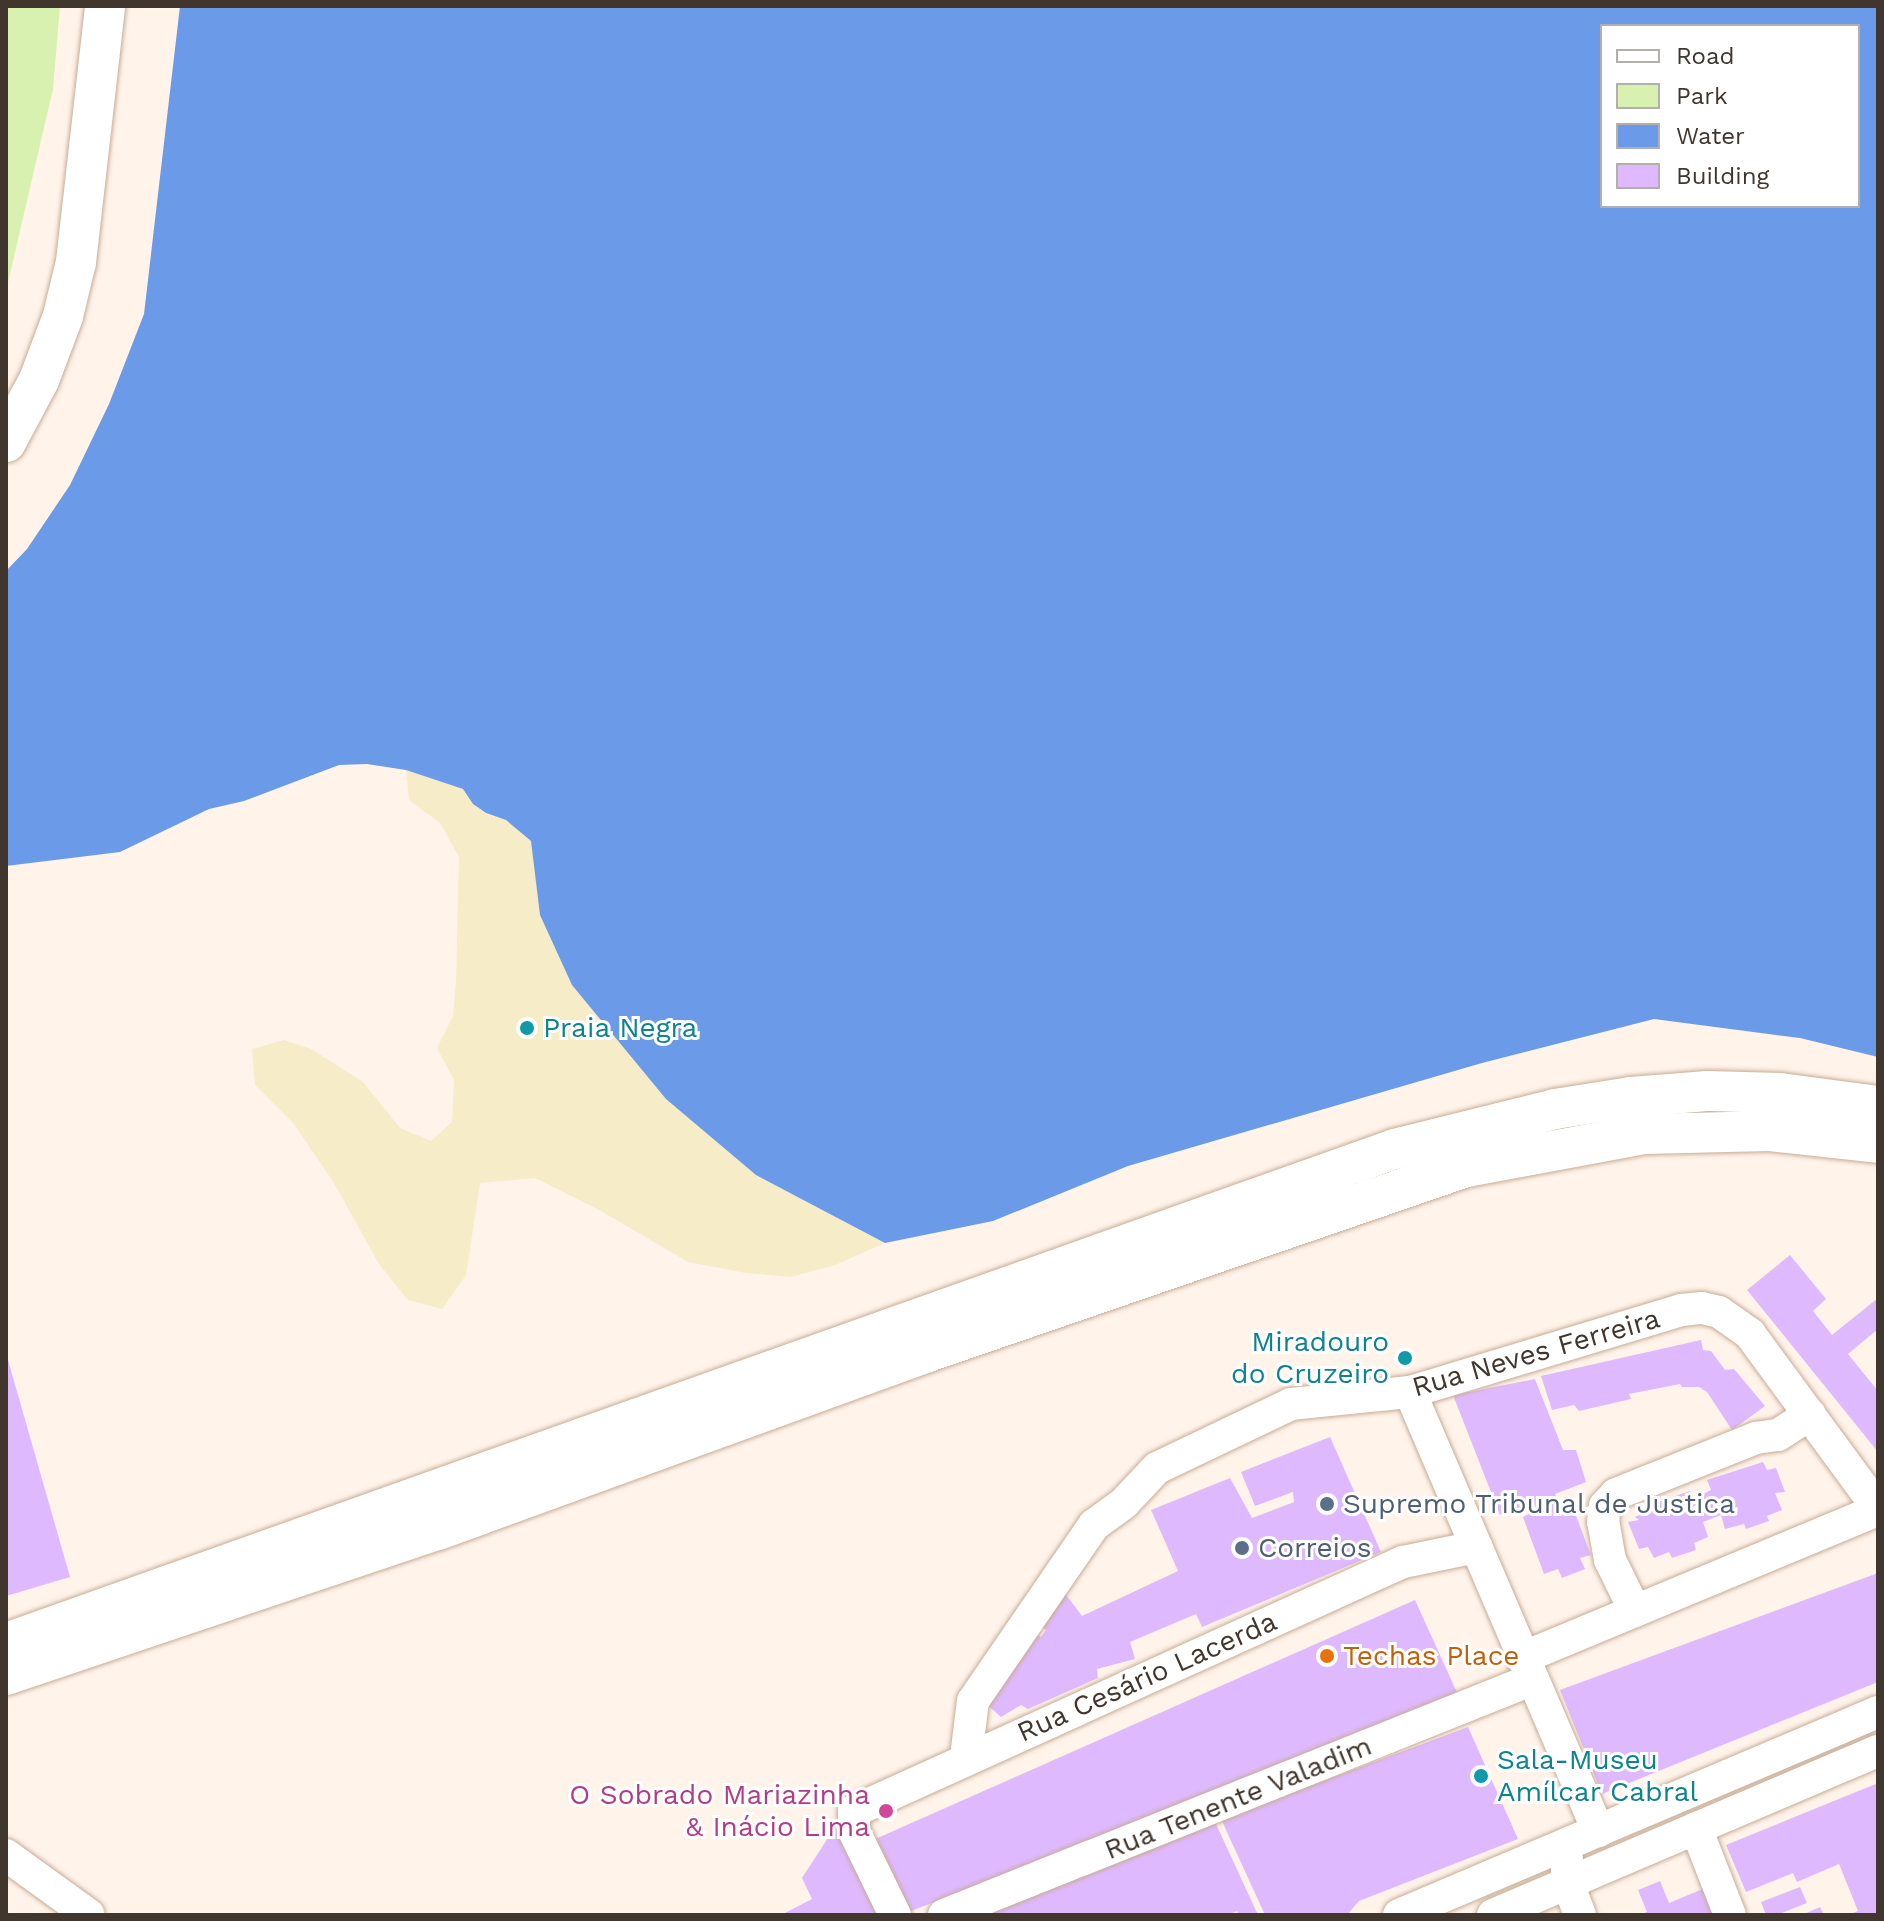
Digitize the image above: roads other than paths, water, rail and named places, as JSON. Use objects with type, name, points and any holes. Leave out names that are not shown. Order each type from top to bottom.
[{"type":"main road","points":[[6,442],[39,380],[63,316],[76,262],[105,6]]},
{"type":"main road","points":[[6,1643],[1395,1149],[1555,1109],[1631,1097],[1708,1091],[1766,1093],[1878,1106]]},
{"type":"main road","points":[[6,1675],[438,1530],[925,1353],[1466,1167],[1644,1134],[1770,1131],[1878,1143]]},
{"type":"street","name":"Rua Neves Ferreira","points":[[966,1757],[973,1701],[1031,1612],[1094,1525],[1124,1503],[1157,1468],[1291,1404],[1410,1392],[1682,1310],[1702,1308],[1719,1312],[1750,1334],[1878,1509]]},
{"type":"street","points":[[1410,1392],[1598,1831]]},
{"type":"street","points":[[1635,1611],[1610,1560],[1603,1522],[1605,1506],[1616,1494],[1756,1438],[1778,1435],[1810,1414]]},
{"type":"street","name":"Rua Tenente Valadim","points":[[944,1915],[1527,1669],[1635,1611],[1878,1509]]},
{"type":"street","name":"Rua Cesário Lacerda","points":[[895,1915],[854,1831],[854,1811],[966,1757],[1403,1562],[1476,1547]]},
{"type":"street","points":[[1399,1915],[1878,1712]]},
{"type":"street","points":[[1493,1915],[1878,1751]]},
{"type":"street","points":[[1696,1828],[1730,1915]]},
{"type":"street","points":[[1568,1844],[1567,1881],[1580,1915]]},
{"type":"street","points":[[6,1855],[89,1915]]},
{"type":"water","points":[[180,6],[1878,6],[1878,1057],[1800,1038],[1654,1019],[1482,1063],[1128,1166],[993,1221],[885,1243],[756,1175],[666,1099],[572,985],[540,915],[531,841],[506,820],[486,813],[473,804],[463,789],[406,770],[367,764],[339,765],[244,801],[209,809],[120,852],[6,866],[6,571],[27,549],[70,485],[109,404],[144,314]]},
{"type":"place","name":"Praia Negra","points":[[527,1028]]},
{"type":"place","name":"Miradouro do Cruzeiro","points":[[1405,1358]]},
{"type":"place","name":"Supremo Tribunal de Justica","points":[[1327,1504]]},
{"type":"place","name":"Correios","points":[[1242,1548]]},
{"type":"place","name":"Techas Place","points":[[1327,1656]]},
{"type":"place","name":"Sala-Museu Amílcar Cabral","points":[[1481,1776]]},
{"type":"place","name":"O Sobrado Mariazinha & Inácio Lima","points":[[886,1811]]}]
